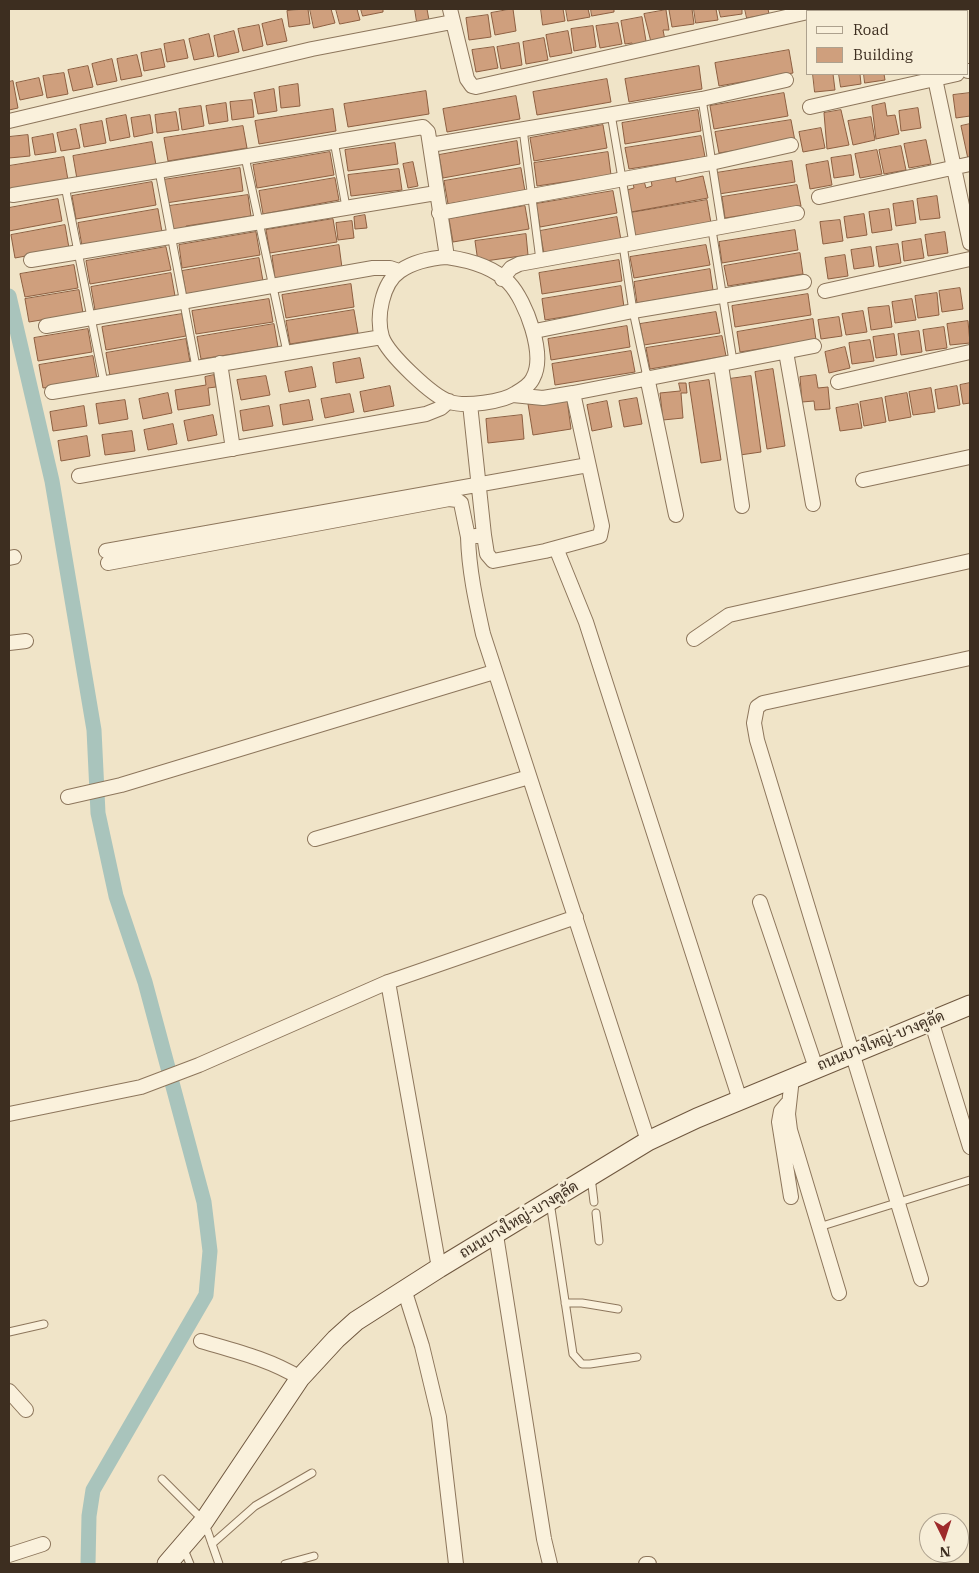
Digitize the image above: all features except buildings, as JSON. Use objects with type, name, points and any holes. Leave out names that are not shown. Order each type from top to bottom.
[{"type":"street","points":[[9,120],[451,15],[467,79],[472,86],[476,87],[806,13]]},
{"type":"street","points":[[810,107],[934,76],[970,243]]},
{"type":"street","points":[[430,145],[702,98],[786,80]]},
{"type":"street","points":[[13,194],[245,157],[334,140],[423,127],[428,132],[447,257]]},
{"type":"street","points":[[439,213],[711,163],[791,145]]},
{"type":"street","points":[[819,197],[970,164]]},
{"type":"street","points":[[31,260],[436,193]]},
{"type":"street","points":[[502,278],[511,268],[519,264],[797,213]]},
{"type":"street","points":[[513,395],[528,386],[536,373],[535,331],[531,319],[509,283],[488,269],[462,259],[447,257],[434,258],[399,271],[386,289],[380,314],[382,337],[413,376],[449,402],[470,404],[513,395],[543,398],[814,346]]},
{"type":"street","points":[[825,291],[970,259]]},
{"type":"street","points":[[46,326],[374,268],[390,268],[399,271]]},
{"type":"street","points":[[535,331],[633,311],[804,282]]},
{"type":"street","points":[[52,392],[382,337]]},
{"type":"street","points":[[786,352],[813,504]]},
{"type":"street","points":[[838,382],[970,352]]},
{"type":"street","points":[[727,363],[742,506]]},
{"type":"street","points":[[220,364],[233,449]]},
{"type":"street","points":[[647,377],[676,515]]},
{"type":"street","points":[[470,404],[484,535],[487,554],[492,562],[596,539],[602,533],[574,393]]},
{"type":"street","points":[[79,476],[426,414],[441,408],[449,402]]},
{"type":"street","points":[[863,480],[970,457]]},
{"type":"street","points":[[588,465],[478,484],[107,557],[449,499],[454,499],[461,503],[468,538],[470,570],[483,634],[494,672],[576,917],[648,1142]]},
{"type":"street","points":[[468,538],[484,535]]},
{"type":"street","points":[[556,548],[586,622],[740,1100]]},
{"type":"street","points":[[694,638],[729,614],[970,561]]},
{"type":"street","points":[[9,643],[26,641]]},
{"type":"street","points":[[921,1279],[756,740],[754,714],[757,707],[763,703],[970,658]]},
{"type":"street","points":[[74,796],[106,790],[494,672]]},
{"type":"street","points":[[315,839],[529,777]]},
{"type":"street","points":[[760,902],[816,1068]]},
{"type":"street","points":[[9,1114],[141,1086],[199,1064],[388,982],[576,917]]},
{"type":"street","points":[[388,982],[439,1268]]},
{"type":"street","name":"ถนนบางใหญ่-บางคูลัด","points":[[167,1564],[186,1556],[204,1521],[300,1378],[336,1339],[356,1321],[404,1289],[648,1142],[852,1052],[970,1004]]},
{"type":"street","points":[[931,1020],[970,1147]]},
{"type":"street","points":[[792,1078],[789,1101],[790,1130],[839,1293]]},
{"type":"street","points":[[789,1101],[781,1111],[779,1122],[791,1197]]},
{"type":"street","points":[[496,1235],[544,1540],[550,1564]]},
{"type":"street","points":[[404,1289],[422,1346],[439,1417],[456,1564]]},
{"type":"street","points":[[201,1341],[261,1358],[300,1378]]},
{"type":"street","points":[[9,1391],[26,1410]]},
{"type":"street","points":[[9,1555],[43,1544]]},
{"type":"lane","points":[[702,98],[711,163],[727,363]]},
{"type":"lane","points":[[611,114],[628,244],[633,311],[647,377]]},
{"type":"lane","points":[[523,129],[530,195],[540,260]]},
{"type":"lane","points":[[334,140],[346,207]]},
{"type":"lane","points":[[245,157],[287,352]]},
{"type":"lane","points":[[159,171],[170,238],[196,368]]},
{"type":"lane","points":[[65,186],[104,383]]},
{"type":"lane","points":[[591,1176],[594,1202]]},
{"type":"lane","points":[[819,1227],[899,1204],[970,1180]]},
{"type":"lane","points":[[550,1201],[573,1354],[577,1360],[590,1364],[637,1357]]},
{"type":"lane","points":[[596,1213],[599,1241]]},
{"type":"lane","points":[[566,1303],[582,1303],[618,1309]]},
{"type":"lane","points":[[9,1332],[44,1324]]},
{"type":"lane","points":[[212,1544],[255,1506],[312,1473]]},
{"type":"lane","points":[[162,1479],[204,1521],[219,1564]]},
{"type":"lane","points":[[285,1564],[314,1556]]},
{"type":"waterway","points":[[9,296],[52,481],[94,730],[98,813],[116,896],[145,982],[204,1202],[210,1251],[206,1295],[93,1490],[89,1516],[88,1564]]}]
